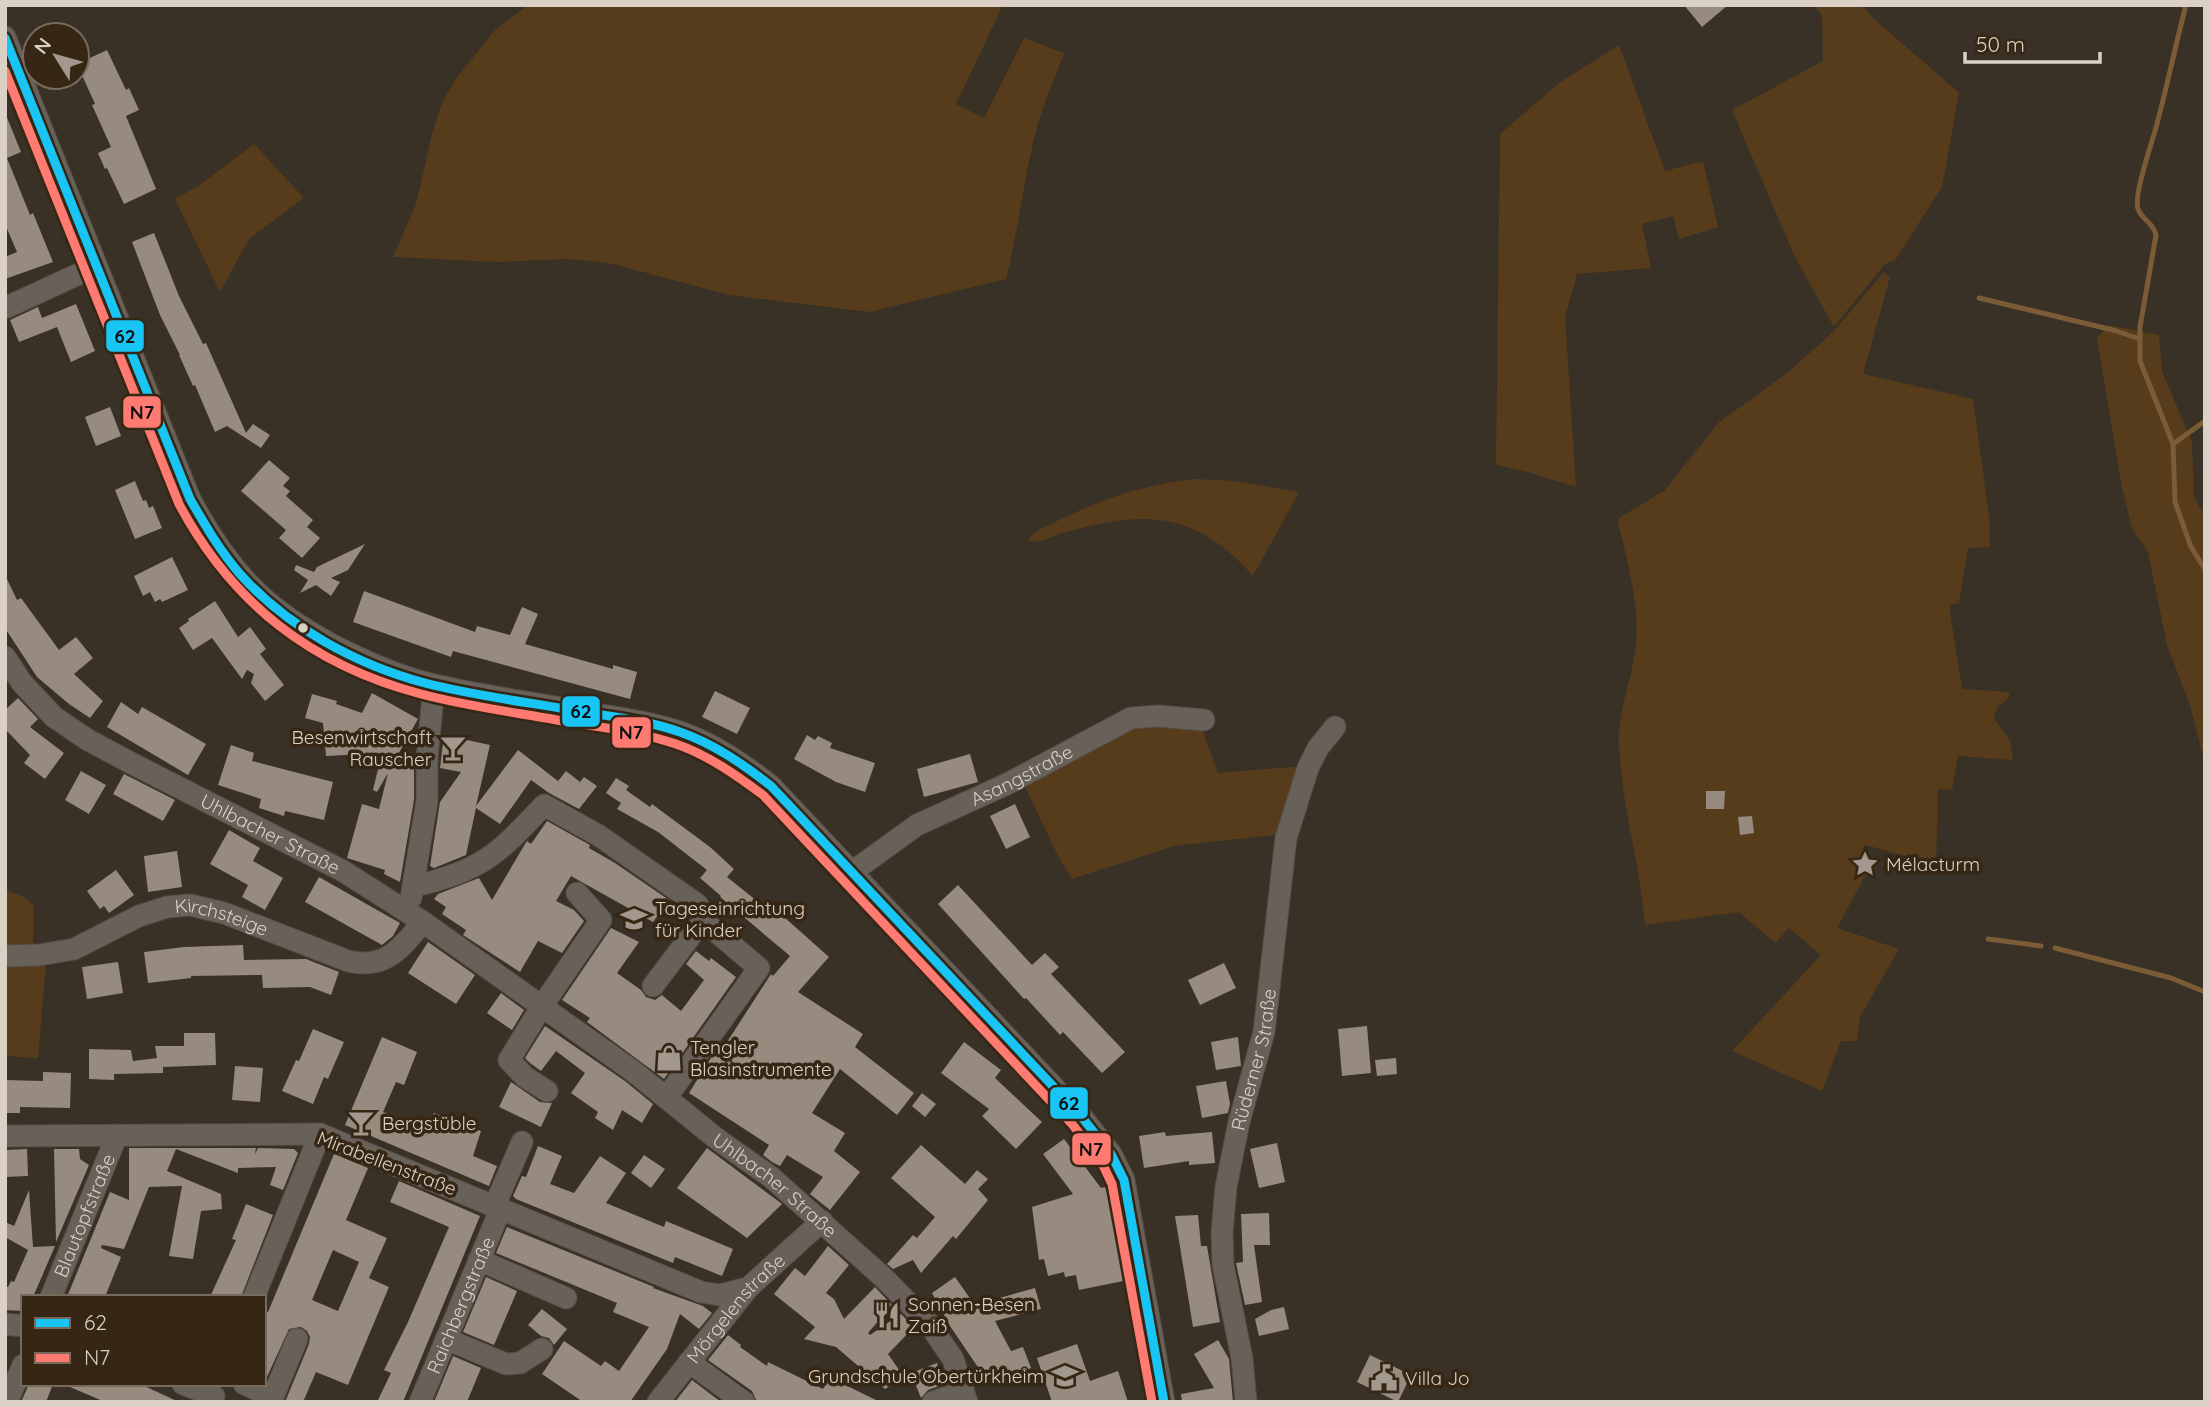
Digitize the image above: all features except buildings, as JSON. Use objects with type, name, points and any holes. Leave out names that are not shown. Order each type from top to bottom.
[{"type":"street","points":[[5,37],[190,499],[221,553],[249,585],[295,624],[366,661],[434,685],[643,722],[696,738],[729,755],[771,786],[1081,1116],[1111,1154],[1124,1181],[1164,1402]]},
{"type":"street","points":[[5,308],[96,266]]},
{"type":"street","name":"Uhlbacher Straße","points":[[5,657],[22,682],[54,717],[89,740],[343,871],[415,916],[667,1097],[717,1139],[771,1177],[885,1279],[929,1324],[953,1359],[965,1396]]},
{"type":"street","points":[[415,916],[414,886],[428,801],[427,759],[434,685]]},
{"type":"street","name":"Asangstraße","points":[[852,872],[917,825],[1007,784],[1131,718],[1166,716],[1204,720]]},
{"type":"street","name":"Rüderner Straße","points":[[1247,1402],[1242,1358],[1223,1265],[1222,1232],[1226,1187],[1239,1122],[1264,1032],[1286,838],[1308,768],[1318,748],[1335,727]]},
{"type":"street","points":[[414,886],[446,879],[487,860],[506,845],[544,805],[598,835],[697,904],[706,924],[759,968],[667,1097]]},
{"type":"street","points":[[547,1091],[525,1077],[509,1060],[601,920],[577,893]]},
{"type":"street","name":"Kirchsteige","points":[[5,956],[39,955],[74,948],[139,916],[167,907],[190,905],[224,912],[348,961],[370,964],[385,960],[402,947],[415,916]]},
{"type":"street","points":[[653,986],[696,929],[706,924]]},
{"type":"street","points":[[255,1295],[320,1134]]},
{"type":"street","name":"Mirabellenstraße","points":[[5,1136],[320,1134],[701,1292],[720,1296],[748,1288]]},
{"type":"street","name":"Blautopfstraße","points":[[52,1295],[117,1135]]},
{"type":"street","name":"Raichbergstraße","points":[[420,1402],[479,1260],[522,1142]]},
{"type":"street","name":"Mörgelenstraße","points":[[658,1402],[748,1288],[822,1221]]},
{"type":"street","points":[[479,1260],[566,1298]]},
{"type":"street","points":[[249,1386],[273,1396],[297,1339]]},
{"type":"street","points":[[446,1339],[506,1364],[520,1363],[542,1349]]},
{"type":"street","points":[[689,1362],[744,1402]]},
{"type":"street","points":[[7,1402],[21,1370]]},
{"type":"street","points":[[189,1386],[215,1394]]},
{"type":"street","points":[[933,1402],[965,1396]]},
{"type":"shaded area","points":[[528,5],[1003,5],[956,104],[984,118],[1024,38],[1064,53],[1035,135],[1006,279],[869,312],[729,295],[617,265],[592,261],[565,259],[498,262],[393,257],[416,204],[442,103],[455,80],[495,30]]},
{"type":"shaded area","points":[[1813,5],[1862,5],[1872,17],[1959,93],[1942,187],[1896,259],[1885,264],[1834,327],[1795,257],[1732,110],[1823,61],[1822,15]]},
{"type":"shaded area","points":[[1619,45],[1665,171],[1703,161],[1718,227],[1679,239],[1673,216],[1642,224],[1651,268],[1577,274],[1565,317],[1576,487],[1496,465],[1500,134],[1559,83]]},
{"type":"shaded area","points":[[254,144],[304,198],[249,239],[220,292],[175,199],[200,185]]},
{"type":"shaded area","points":[[1884,272],[1890,277],[1863,374],[1973,399],[1989,516],[1990,547],[1968,548],[1959,603],[1949,605],[1962,689],[2009,692],[2009,698],[1998,706],[1993,717],[2010,741],[2013,760],[1958,756],[1952,790],[1938,789],[1936,865],[1866,845],[1865,876],[1837,928],[1899,949],[1860,1017],[1857,1041],[1841,1041],[1822,1091],[1732,1051],[1821,955],[1789,928],[1775,943],[1739,912],[1645,925],[1619,746],[1622,708],[1634,659],[1637,630],[1632,583],[1618,521],[1664,491],[1719,422],[1786,374],[1833,332]]},
{"type":"shaded area","points":[[2108,325],[2159,335],[2162,371],[2192,442],[2194,497],[2205,516],[2205,764],[2190,705],[2167,645],[2148,552],[2132,529],[2122,487],[2097,338]]},
{"type":"shaded area","points":[[1195,479],[1235,481],[1299,492],[1253,576],[1232,554],[1210,538],[1189,527],[1167,521],[1119,521],[1063,533],[1041,541],[1028,540],[1044,528],[1105,500],[1140,489]]},
{"type":"shaded area","points":[[1131,723],[1200,724],[1218,773],[1304,766],[1283,834],[1174,846],[1072,879],[1057,854],[1023,782]]},
{"type":"shaded area","points":[[5,890],[24,897],[34,906],[33,949],[5,947]]},
{"type":"shaded area","points":[[5,963],[46,963],[38,1058],[5,1056]]},
{"type":"waterway","points":[[2186,5],[2138,191],[2138,209],[2156,235],[2140,327],[2140,361],[2173,444],[2175,502],[2191,547],[2205,569]]},
{"type":"waterway","points":[[1979,298],[2140,339]]},
{"type":"waterway","points":[[2173,444],[2205,421]]},
{"type":"waterway","points":[[1988,939],[2041,946]]},
{"type":"waterway","points":[[2055,948],[2171,978],[2205,992]]},
{"type":"transit line","name":"62","points":[[5,38],[190,499],[219,547],[240,574],[279,611],[301,627],[374,666],[460,691],[623,718],[666,728],[693,737],[716,749],[771,786],[1081,1116],[1111,1154],[1124,1180],[1164,1402]]},
{"type":"transit line","name":"N7","points":[[5,71],[179,504],[224,571],[250,600],[310,647],[381,682],[455,702],[662,740],[710,760],[763,795],[1072,1124],[1101,1161],[1112,1184],[1152,1402]]},
{"type":"place","name":"Besenwirtschaft Rauscher","points":[[453,748]]},
{"type":"place","name":"Mélacturm","points":[[1865,864]]},
{"type":"place","name":"Tageseinrichtung für Kinder","points":[[634,919]]},
{"type":"place","name":"Tengler Blasinstrumente","points":[[669,1058]]},
{"type":"place","name":"Bergstüble","points":[[361,1123]]},
{"type":"place","name":"Sonnen-Besen Zaiß","points":[[887,1315]]},
{"type":"place","name":"Grundschule Obertürkheim","points":[[1065,1376]]},
{"type":"place","name":"Villa Jo","points":[[1384,1378]]}]
